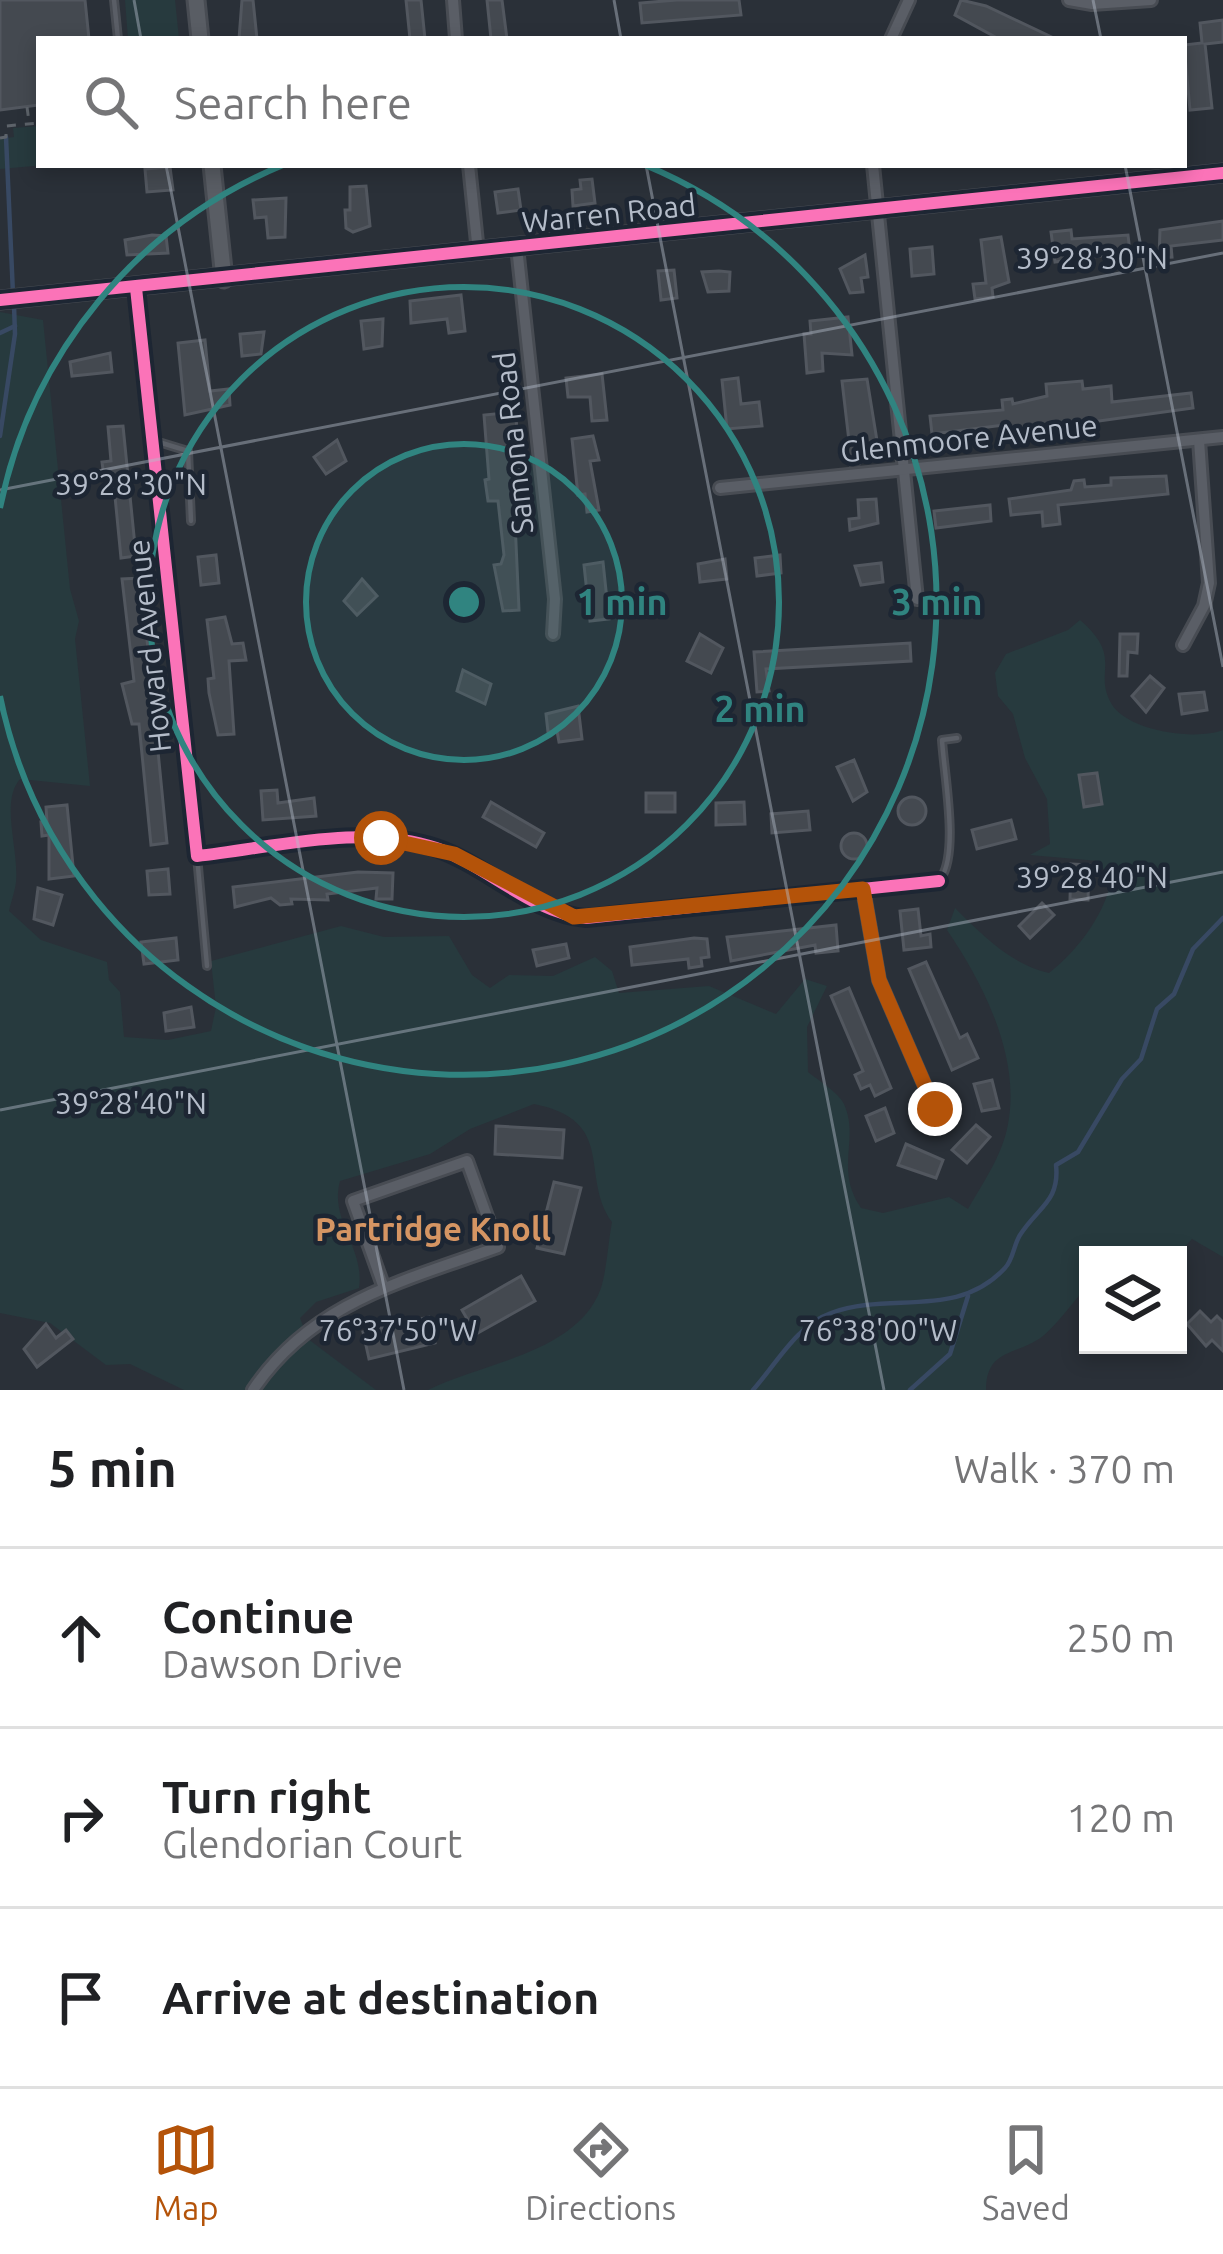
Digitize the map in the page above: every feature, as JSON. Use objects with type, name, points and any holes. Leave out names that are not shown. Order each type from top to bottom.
[{"type":"street","points":[[196,0],[200,36]]},
{"type":"street","points":[[452,0],[457,36]]},
{"type":"street","points":[[892,36],[909,0]]},
{"type":"street","points":[[1069,0],[1151,0]]},
{"type":"street","points":[[212,168],[224,279]]},
{"type":"street","points":[[469,168],[478,252]]},
{"type":"street","points":[[873,168],[916,599]]},
{"type":"street","name":"Warren Road","points":[[1,300],[1223,173]]},
{"type":"street","name":"Samona Road","points":[[517,248],[555,599],[553,634]]},
{"type":"street","name":"Howard Avenue","points":[[136,288],[197,856]]},
{"type":"street","name":"Glenmoore Avenue","points":[[720,488],[1223,437]]},
{"type":"street","points":[[1183,645],[1209,583],[1198,440]]},
{"type":"street","points":[[197,856],[364,838],[405,840],[454,854],[556,911],[586,918],[939,880]]},
{"type":"street","points":[[863,889],[879,980],[935,1109]]},
{"type":"street","points":[[253,1390],[310,1325],[384,1288],[498,1247],[467,1161],[353,1202],[384,1288]]},
{"type":"lane","points":[[114,0],[118,36]]},
{"type":"lane","points":[[152,440],[188,451],[191,521]]},
{"type":"lane","points":[[939,880],[946,873],[949,828],[941,740],[957,738]]},
{"type":"lane","name":"Howard Avenue","points":[[197,856],[207,966]]},
{"type":"path","points":[[27,107],[29,124]]},
{"type":"path","points":[[0,137],[6,137],[6,126],[36,123]]},
{"type":"green space","points":[[125,0],[175,0],[179,36],[128,36]]},
{"type":"green space","points":[[36,126],[36,166],[0,169],[0,139],[14,137],[13,128]]},
{"type":"green space","points":[[0,312],[43,320],[70,589],[79,621],[75,639],[90,786],[20,779],[11,800],[16,882],[9,911],[41,940],[107,962],[109,980],[120,992],[124,1037],[168,1040],[211,1031],[216,1007],[211,961],[341,926],[384,937],[449,936],[472,975],[490,988],[509,975],[553,976],[595,957],[612,971],[619,993],[709,986],[776,1014],[805,979],[827,986],[807,1027],[808,1072],[844,1104],[850,1130],[849,1180],[861,1208],[883,1213],[949,1197],[968,1209],[1002,1146],[1011,1099],[996,1022],[974,973],[947,930],[955,908],[1010,956],[1049,973],[1088,932],[1111,882],[1099,861],[1030,855],[1050,844],[1047,799],[1025,758],[1013,714],[998,696],[995,673],[1006,654],[1068,630],[1080,620],[1101,644],[1106,692],[1119,713],[1146,727],[1179,734],[1223,730],[1223,1257],[1192,1239],[1185,1246],[1079,1246],[1079,1296],[1043,1336],[997,1360],[987,1376],[986,1390],[428,1390],[551,1341],[589,1310],[601,1288],[612,1222],[587,1137],[560,1112],[534,1104],[470,1129],[430,1154],[340,1181],[339,1209],[357,1260],[359,1288],[316,1302],[300,1318],[308,1339],[376,1390],[184,1390],[130,1364],[106,1365],[50,1323],[0,1313]]},
{"type":"building","points":[[0,0],[85,0],[89,36],[36,36],[36,105],[0,110]]},
{"type":"building","points":[[242,0],[253,0],[257,36],[239,36]]},
{"type":"building","points":[[406,0],[421,0],[425,36],[410,36]]},
{"type":"building","points":[[487,0],[502,0],[507,36],[491,36]]},
{"type":"building","points":[[739,0],[741,15],[642,23],[640,3]]},
{"type":"building","points":[[961,0],[986,6],[1050,36],[994,36],[955,15]]},
{"type":"building","points":[[1223,20],[1223,42],[1205,44],[1212,108],[1190,110],[1187,45],[1202,43],[1200,23]]},
{"type":"building","points":[[170,168],[173,190],[147,192],[145,169]]},
{"type":"building","points":[[592,179],[595,203],[573,206],[572,190],[581,189],[580,180]]},
{"type":"building","points":[[366,186],[370,226],[353,232],[346,228],[350,187]]},
{"type":"building","points":[[518,189],[521,210],[498,213],[495,192]]},
{"type":"building","points":[[286,198],[285,237],[268,238],[266,217],[255,218],[253,200]]},
{"type":"building","points":[[1223,221],[1223,240],[1171,246],[1172,257],[1159,258],[1160,230]]},
{"type":"building","points":[[1071,230],[1072,239],[1128,235],[1130,252],[1055,262],[1051,232]]},
{"type":"building","points":[[166,236],[168,253],[127,255],[125,240]]},
{"type":"building","points":[[1001,237],[1009,282],[992,288],[993,297],[975,299],[973,284],[986,283],[981,240]]},
{"type":"building","points":[[932,247],[934,274],[912,276],[910,249]]},
{"type":"building","points":[[865,255],[868,277],[861,278],[863,292],[850,293],[840,269]]},
{"type":"building","points":[[674,270],[677,298],[661,300],[658,271]]},
{"type":"building","points":[[702,272],[730,272],[729,291],[708,292]]},
{"type":"building","points":[[461,295],[465,331],[449,333],[447,319],[411,323],[410,301]]},
{"type":"building","points":[[848,317],[852,355],[822,353],[823,371],[807,373],[804,334],[811,334],[810,321]]},
{"type":"building","points":[[383,319],[382,346],[364,349],[361,321]]},
{"type":"building","points":[[264,332],[261,354],[242,356],[240,334]]},
{"type":"building","points":[[205,340],[210,391],[229,389],[230,405],[185,415],[178,343]]},
{"type":"building","points":[[110,353],[112,372],[72,376],[70,362]]},
{"type":"building","points":[[602,374],[607,420],[592,421],[590,397],[568,397],[566,378]]},
{"type":"building","points":[[738,378],[741,404],[759,402],[762,426],[727,429],[722,380]]},
{"type":"building","points":[[867,379],[879,453],[859,456],[859,464],[850,465],[843,442],[849,441],[842,381]]},
{"type":"building","points":[[1082,381],[1083,389],[1111,386],[1112,402],[1191,393],[1193,408],[1034,430],[1004,425],[932,434],[930,416],[1003,410],[1002,400],[1012,399],[1013,404],[1047,396],[1046,384]]},
{"type":"building","points":[[515,412],[517,428],[512,428],[524,498],[514,499],[519,610],[503,611],[494,565],[501,564],[504,555],[498,501],[488,501],[485,480],[489,479],[484,415]]},
{"type":"building","points":[[123,426],[136,556],[121,558],[113,476],[104,477],[102,462],[111,461],[108,427]]},
{"type":"building","points":[[593,436],[599,460],[590,461],[599,510],[587,512],[585,494],[578,495],[572,439]]},
{"type":"building","points":[[337,440],[346,461],[326,474],[314,457]]},
{"type":"building","points":[[1166,476],[1168,494],[1058,505],[1060,524],[1043,526],[1042,512],[1011,515],[1009,499],[1071,490],[1074,481],[1084,480],[1085,487],[1111,485],[1111,478]]},
{"type":"building","points":[[876,499],[878,523],[850,530],[849,519],[859,518],[858,500]]},
{"type":"building","points":[[990,505],[991,521],[936,528],[934,511]]},
{"type":"building","points":[[216,555],[219,583],[201,585],[198,557]]},
{"type":"building","points":[[780,555],[781,573],[757,576],[755,558]]},
{"type":"building","points":[[725,559],[727,579],[700,582],[698,564]]},
{"type":"building","points":[[603,562],[609,619],[590,621],[584,565]]},
{"type":"building","points":[[881,563],[883,582],[861,585],[855,566]]},
{"type":"building","points":[[141,578],[167,843],[151,845],[139,724],[132,724],[122,684],[134,681],[122,579]]},
{"type":"building","points":[[362,579],[377,596],[357,615],[344,601]]},
{"type":"building","points":[[225,617],[232,644],[243,643],[246,660],[229,661],[234,734],[218,735],[209,693],[208,679],[214,678],[207,620]]},
{"type":"building","points":[[700,634],[723,648],[711,673],[687,661]]},
{"type":"building","points":[[1120,634],[1138,634],[1137,653],[1128,652],[1127,676],[1119,676]]},
{"type":"building","points":[[910,643],[911,661],[766,669],[769,691],[757,692],[754,652]]},
{"type":"building","points":[[463,670],[491,684],[485,704],[457,691]]},
{"type":"building","points":[[1150,676],[1164,688],[1146,712],[1132,696]]},
{"type":"building","points":[[1204,692],[1207,710],[1182,714],[1179,694]]},
{"type":"building","points":[[578,706],[582,739],[559,742],[557,731],[548,732],[546,714]]},
{"type":"building","points":[[854,760],[867,792],[853,801],[837,767]]},
{"type":"building","points":[[1097,773],[1102,804],[1084,807],[1079,775]]},
{"type":"building","points":[[277,790],[278,803],[314,798],[316,816],[263,820],[261,791]]},
{"type":"building","points":[[646,793],[675,793],[675,812],[646,812]]},
{"type":"building","points":[[912,797],[922,801],[926,811],[922,821],[912,825],[902,821],[898,811],[902,801]]},
{"type":"building","points":[[491,802],[544,833],[536,847],[483,817]]},
{"type":"building","points":[[744,802],[745,824],[716,825],[716,803]]},
{"type":"building","points":[[67,805],[74,876],[49,879],[49,835],[42,836],[41,822],[47,822],[46,807]]},
{"type":"building","points":[[808,811],[810,830],[772,833],[771,814]]},
{"type":"building","points":[[1011,820],[1016,839],[977,849],[972,830]]},
{"type":"building","points":[[854,833],[867,846],[854,859],[841,846]]},
{"type":"building","points":[[1071,864],[1089,865],[1088,900],[1070,899]]},
{"type":"building","points":[[168,869],[170,894],[149,895],[147,871]]},
{"type":"building","points":[[358,872],[393,873],[392,899],[376,899],[377,888],[327,894],[328,900],[291,899],[292,904],[280,905],[271,898],[235,907],[233,887]]},
{"type":"building","points":[[38,888],[62,895],[53,925],[34,919]]},
{"type":"building","points":[[1042,903],[1054,915],[1030,938],[1019,926]]},
{"type":"building","points":[[918,909],[921,936],[930,934],[931,947],[904,950],[900,911]]},
{"type":"building","points":[[836,925],[838,951],[816,953],[815,945],[731,961],[727,937]]},
{"type":"building","points":[[176,938],[178,960],[144,964],[141,942]]},
{"type":"building","points":[[707,939],[709,957],[701,958],[702,966],[689,968],[688,959],[632,965],[630,947]]},
{"type":"building","points":[[566,944],[569,958],[537,966],[533,950]]},
{"type":"building","points":[[926,962],[960,1038],[967,1034],[978,1058],[952,1070],[909,969]]},
{"type":"building","points":[[849,988],[891,1088],[875,1096],[870,1085],[861,1089],[855,1075],[863,1071],[831,996]]},
{"type":"building","points":[[191,1007],[194,1027],[166,1031],[164,1013]]},
{"type":"building","points":[[992,1080],[999,1108],[982,1111],[974,1084]]},
{"type":"building","points":[[885,1108],[894,1133],[876,1141],[866,1116]]},
{"type":"building","points":[[976,1125],[990,1137],[967,1163],[952,1150]]},
{"type":"building","points":[[496,1126],[564,1130],[562,1158],[495,1154]]},
{"type":"building","points":[[906,1144],[943,1160],[936,1178],[898,1165]]},
{"type":"building","points":[[554,1182],[581,1188],[564,1254],[537,1248]]},
{"type":"building","points":[[521,1276],[535,1301],[476,1334],[462,1310]]},
{"type":"building","points":[[1200,1311],[1211,1322],[1217,1316],[1223,1322],[1223,1351],[1212,1340],[1206,1346],[1187,1324]]},
{"type":"building","points":[[429,1317],[435,1343],[369,1359],[363,1332]]},
{"type":"building","points":[[46,1324],[56,1338],[66,1330],[73,1339],[37,1367],[24,1349]]},
{"type":"waterway","points":[[6,137],[13,294]]},
{"type":"waterway","points":[[0,436],[15,334],[14,305]]},
{"type":"waterway","points":[[0,333],[15,326]]},
{"type":"waterway","points":[[753,1390],[798,1336],[831,1313],[966,1294],[1005,1268],[1020,1235],[1051,1196],[1056,1165],[1078,1152],[1122,1079],[1141,1059],[1157,1009],[1174,994],[1193,949],[1223,918]]},
{"type":"waterway","points":[[910,1390],[950,1354],[968,1296]]},
{"type":"cycle path","points":[[0,300],[1223,173]]},
{"type":"cycle path","points":[[136,288],[197,856],[348,837],[408,841],[455,856],[547,908],[586,918],[939,881]]},
{"type":"district","name":"Partridge Knoll","points":[[433,1229]]},
{"type":"route","points":[[381,838],[454,854],[574,917],[863,889],[879,980],[935,1109]]}]
